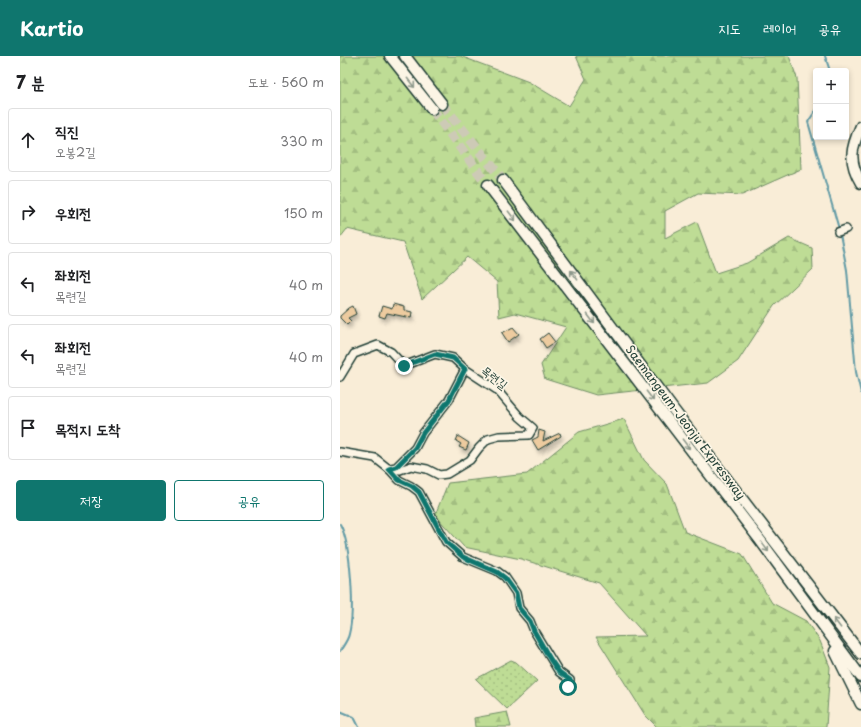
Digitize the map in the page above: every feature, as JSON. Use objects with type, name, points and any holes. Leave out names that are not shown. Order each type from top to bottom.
[{"type":"highway","points":[[390,56],[432,109]]},
{"type":"highway","points":[[405,56],[442,104]]},
{"type":"highway","points":[[861,126],[854,140],[852,160],[861,183]]},
{"type":"highway","points":[[861,139],[858,158],[861,169]]},
{"type":"highway","name":"Saemangeum-Jeonju Expressway","points":[[503,180],[673,409],[861,654]]},
{"type":"highway","name":"Saemangeum-Jeonju Expressway","points":[[488,185],[760,540],[861,677]]},
{"type":"highway","points":[[822,626],[861,704]]},
{"type":"street","name":"목련길","points":[[340,377],[354,354],[378,345],[391,352],[404,366],[435,354],[453,358],[465,369],[496,390],[520,417],[533,428],[529,435],[499,436],[488,439],[470,460],[447,474],[439,475],[427,469],[411,466],[400,470],[389,469]]},
{"type":"street","points":[[389,469],[396,467],[415,448],[423,433],[449,400],[465,369]]},
{"type":"street","points":[[340,452],[374,458],[389,469],[399,480],[412,486],[419,492],[446,542],[463,557],[497,572],[505,578],[516,593],[519,608],[530,621],[550,659],[559,672],[570,680],[568,687]]},
{"type":"green space","points":[[340,56],[460,56],[529,82],[569,106],[586,79],[576,56],[789,56],[797,78],[801,169],[742,195],[698,193],[665,211],[665,238],[697,222],[716,273],[747,263],[789,238],[812,248],[813,269],[774,306],[738,361],[708,383],[596,395],[545,379],[541,365],[566,327],[515,313],[499,317],[497,282],[467,257],[422,299],[403,242],[347,229],[340,238]]},
{"type":"green space","points":[[624,419],[644,460],[667,484],[685,532],[742,554],[772,603],[806,621],[820,641],[830,667],[826,727],[657,727],[645,715],[596,637],[646,636],[599,583],[521,559],[464,547],[435,515],[448,483],[527,474],[579,432]]},
{"type":"green space","points":[[511,660],[516,662],[537,681],[507,709],[476,679]]},
{"type":"green space","points":[[507,712],[511,727],[475,727],[474,718]]},
{"type":"building","points":[[393,304],[404,307],[404,310],[412,312],[411,318],[387,313],[385,318],[379,316],[382,306],[392,309]]},
{"type":"building","points":[[353,306],[356,314],[348,318],[351,321],[347,325],[340,318],[340,316]]},
{"type":"building","points":[[513,327],[519,334],[508,342],[502,333]]},
{"type":"building","points":[[548,333],[555,342],[546,348],[540,339]]},
{"type":"building","points":[[539,430],[545,432],[543,441],[560,433],[561,436],[538,450],[532,440],[538,437]]},
{"type":"building","points":[[458,436],[469,443],[466,450],[459,447],[461,444],[456,441]]},
{"type":"waterway","points":[[825,56],[829,68]]},
{"type":"waterway","points":[[813,114],[808,122],[813,139]]},
{"type":"waterway","points":[[813,140],[839,229]]},
{"type":"waterway","points":[[840,234],[847,270],[856,372],[861,393]]},
{"type":"waterway","points":[[340,524],[347,546],[352,594],[349,634],[347,641],[340,651]]},
{"type":"waterway","points":[[340,711],[354,717],[359,727]]},
{"type":"tunnel","points":[[442,104],[503,180]]},
{"type":"tunnel","points":[[432,109],[488,185]]},
{"type":"route","points":[[404,366],[435,354],[453,358],[465,369],[449,400],[423,433],[415,448],[396,467],[389,469],[399,480],[412,486],[419,492],[446,542],[463,557],[497,572],[505,578],[516,593],[519,608],[530,621],[550,659],[559,672],[570,680],[568,687]]}]
